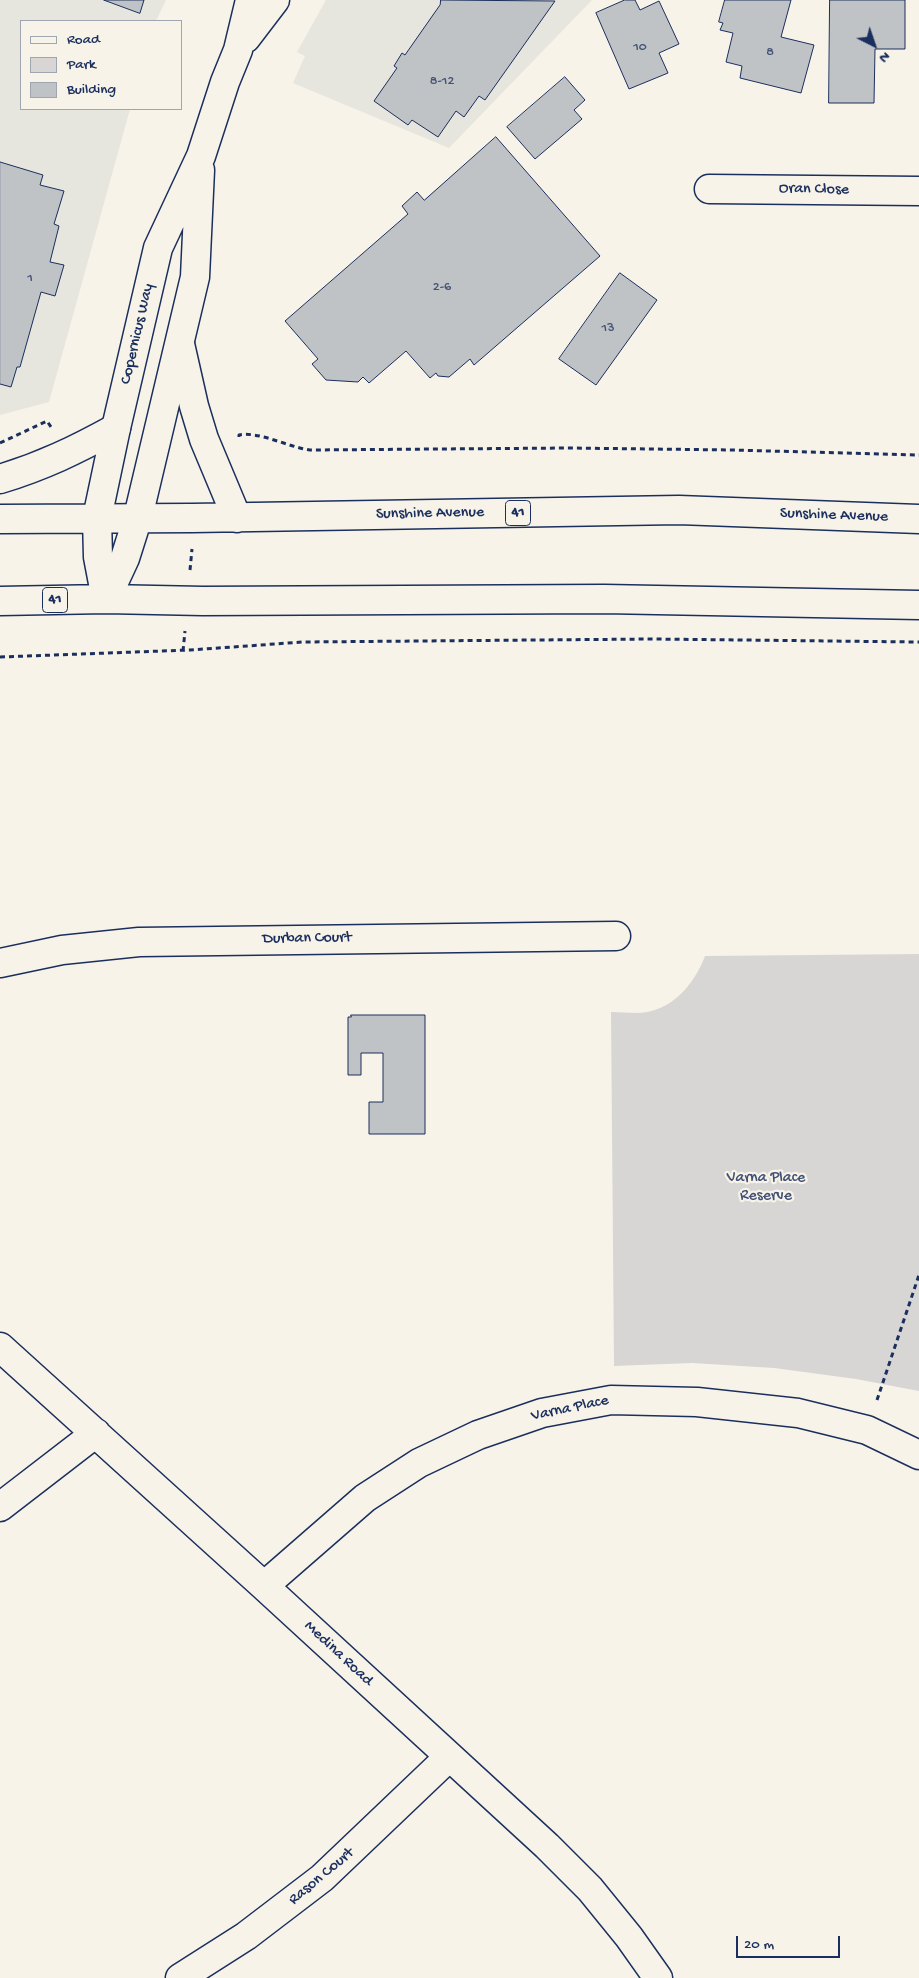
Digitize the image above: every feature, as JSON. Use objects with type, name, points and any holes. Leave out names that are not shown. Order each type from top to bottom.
[{"type":"street","name":"Copernicus Way","points":[[106,599],[98,557],[97,518],[158,248],[201,156],[225,82],[238,50],[250,0]]},
{"type":"street","name":"Copernicus Way","points":[[238,50],[274,0]]},
{"type":"street","name":"Copernicus Way","points":[[106,599],[124,558],[138,517],[195,277],[201,156]]},
{"type":"street","name":"Oran Close","points":[[709,189],[919,191]]},
{"type":"street","points":[[180,344],[196,414],[204,439],[237,518]]},
{"type":"street","points":[[0,479],[34,469],[116,428]]},
{"type":"street","name":"Sunshine Avenue","points":[[0,518],[237,518],[679,510],[919,519]]},
{"type":"street","name":"41","points":[[1,601],[604,598],[919,606]]},
{"type":"street","name":"Durban Court","points":[[0,963],[62,950],[139,942],[616,936]]},
{"type":"street","name":"Medina Road","points":[[0,1347],[96,1432],[547,1846],[590,1889],[629,1937],[658,1978]]},
{"type":"street","name":"Varna Place","points":[[264,1586],[365,1498],[420,1462],[478,1435],[542,1413],[611,1400],[697,1402],[798,1413],[867,1430],[919,1456]]},
{"type":"street","points":[[0,1507],[96,1432]]},
{"type":"street","name":"Rason Court","points":[[180,1978],[246,1936],[322,1878],[449,1758]]},
{"type":"path","points":[[0,443],[47,421]]},
{"type":"path","points":[[238,443],[239,435],[248,433],[296,448],[310,450],[569,448],[919,455]]},
{"type":"path","points":[[183,650],[194,539],[192,518]]},
{"type":"path","points":[[0,657],[183,650],[303,642],[515,639],[768,639],[919,642]]},
{"type":"path","points":[[867,1430],[919,1275]]},
{"type":"shaded area","points":[[0,0],[166,0],[156,20],[20,20],[20,110],[130,110],[49,402],[0,415]]},
{"type":"shaded area","points":[[326,0],[592,0],[449,148],[293,83],[305,56],[297,52]]},
{"type":"green space","name":"Varna Place Reserve","points":[[919,954],[919,1391],[856,1379],[774,1368],[692,1363],[614,1366],[611,1012],[638,1013],[661,1008],[688,987],[705,956]]},
{"type":"building","points":[[104,0],[144,0],[140,13]]},
{"type":"building","points":[[441,0],[555,1],[485,100],[479,96],[464,117],[456,111],[438,137],[412,120],[408,125],[374,101],[397,68],[394,66],[402,53],[405,55],[440,5]]},
{"type":"building","points":[[625,0],[635,0],[640,10],[659,1],[679,44],[659,53],[668,73],[629,89],[596,13]]},
{"type":"building","points":[[725,0],[791,0],[781,37],[814,45],[801,93],[740,78],[742,66],[726,62],[733,33],[720,30],[723,23],[719,22]]},
{"type":"building","points":[[830,0],[905,0],[905,49],[875,49],[874,103],[829,103]]},
{"type":"building","points":[[565,77],[585,100],[574,110],[582,119],[535,159],[507,127]]},
{"type":"building","points":[[496,137],[600,256],[474,365],[470,359],[449,377],[438,376],[436,373],[430,378],[406,351],[369,383],[363,377],[358,382],[326,380],[312,364],[318,359],[285,321],[408,214],[402,206],[417,192],[424,200]]},
{"type":"building","points":[[0,162],[43,175],[40,185],[64,191],[54,224],[59,226],[50,262],[64,265],[55,296],[41,292],[20,367],[17,367],[11,387],[0,384]]},
{"type":"building","points":[[620,273],[657,300],[596,385],[559,359]]},
{"type":"building","points":[[351,1015],[425,1015],[425,1134],[369,1134],[369,1102],[383,1102],[383,1053],[361,1053],[361,1075],[348,1075],[348,1017],[351,1017]]}]
